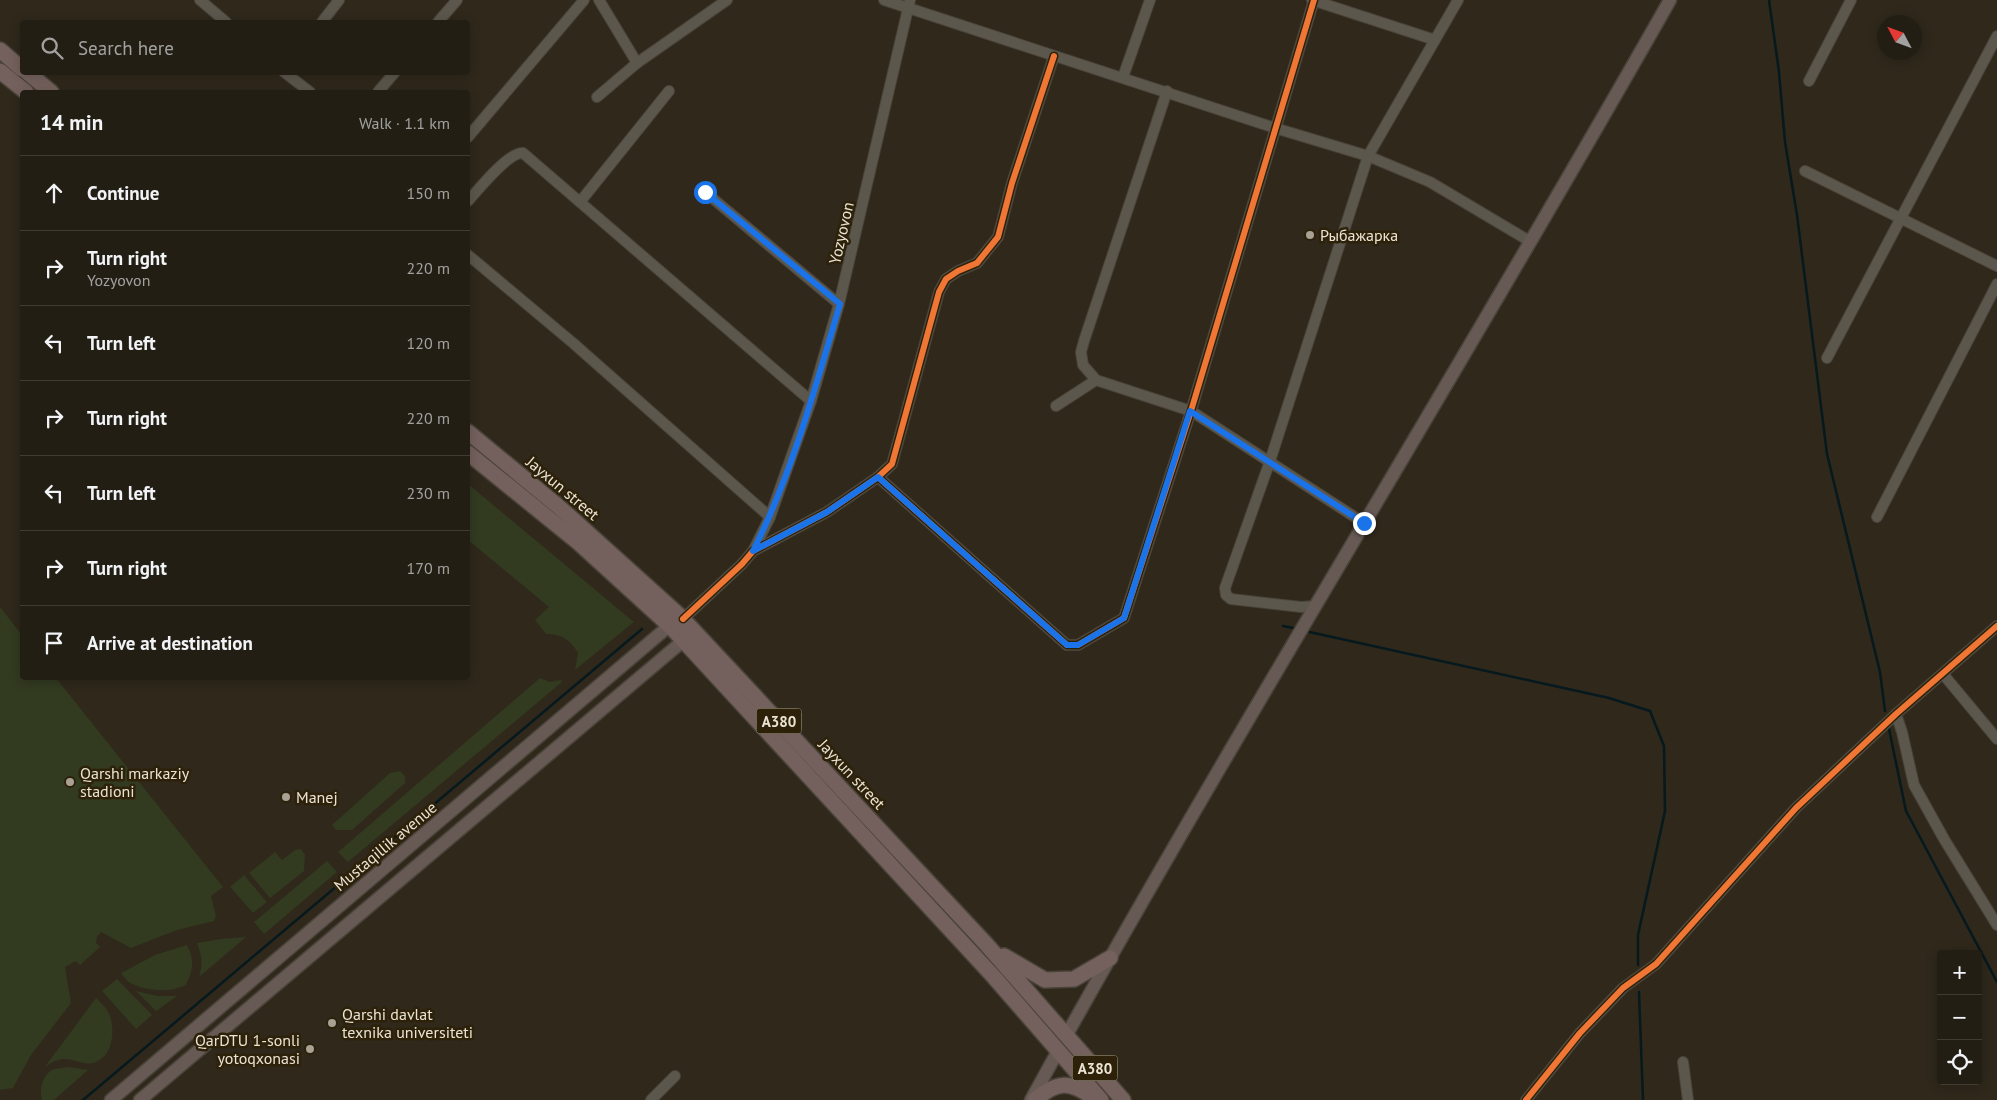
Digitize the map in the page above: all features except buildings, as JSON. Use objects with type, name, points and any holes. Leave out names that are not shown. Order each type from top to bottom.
[{"type":"highway","points":[[0,50],[20,66]]},
{"type":"highway","points":[[0,71],[23,90]]},
{"type":"highway","points":[[25,90],[28,75]]},
{"type":"highway","points":[[30,75],[49,90]]},
{"type":"highway","name":"Jayxun street","points":[[470,434],[560,507],[678,620],[689,636],[994,977],[1101,1100]]},
{"type":"highway","name":"Jayxun street","points":[[470,455],[678,620]]},
{"type":"highway","name":"Jayxun street","points":[[689,636],[986,944],[1123,1100]]},
{"type":"highway","points":[[986,944],[1019,967],[1045,980],[1074,979],[1110,958]]},
{"type":"highway","points":[[1035,1100],[1046,1091],[1061,1084],[1076,1086],[1095,1100]]},
{"type":"main road","points":[[1066,1036],[1314,606],[1531,242],[1670,0]]},
{"type":"main road","name":"Mustaqillik avenue","points":[[111,1100],[678,620]]},
{"type":"main road","points":[[140,1100],[689,636]]},
{"type":"main road","points":[[1031,1100],[1058,1051]]},
{"type":"street","points":[[200,0],[224,20]]},
{"type":"street","points":[[324,20],[339,0]]},
{"type":"street","points":[[440,20],[457,0]]},
{"type":"street","points":[[470,135],[584,0]]},
{"type":"street","points":[[599,0],[637,63]]},
{"type":"street","points":[[597,97],[637,63],[727,0]]},
{"type":"street","points":[[884,0],[909,4],[1054,56],[1167,91],[1275,128],[1368,156],[1430,182],[1531,242]]},
{"type":"street","points":[[1123,77],[1150,0]]},
{"type":"street","points":[[878,477],[1067,645],[1078,645],[1124,618],[1190,411],[1314,0],[1435,40]]},
{"type":"street","points":[[1314,606],[1301,607],[1231,598],[1226,595],[1225,588],[1270,461],[1368,156],[1458,0]]},
{"type":"street","points":[[1809,81],[1851,0]]},
{"type":"street","name":"Yozyovon","points":[[753,551],[770,517],[811,401],[840,304],[909,4]]},
{"type":"street","points":[[1828,358],[1900,217],[1997,36]]},
{"type":"street","points":[[678,620],[742,564],[753,551],[827,512],[878,477],[892,464],[939,292],[946,279],[958,271],[977,263],[998,237],[1012,183],[1054,56]]},
{"type":"street","points":[[288,75],[307,90]]},
{"type":"street","points":[[380,90],[392,75]]},
{"type":"street","points":[[580,202],[669,91]]},
{"type":"street","points":[[1167,91],[1084,341],[1081,352],[1083,365],[1096,380],[1190,411],[1364,523]]},
{"type":"street","points":[[470,199],[507,160],[518,152],[522,153],[811,401]]},
{"type":"street","points":[[1805,171],[1997,266]]},
{"type":"street","points":[[705,192],[840,304]]},
{"type":"street","points":[[470,258],[573,343],[770,517]]},
{"type":"street","points":[[1877,517],[1997,284]]},
{"type":"street","points":[[1056,406],[1096,380]]},
{"type":"street","points":[[1526,1100],[1580,1033],[1623,988],[1656,964],[1796,808],[1896,714],[1997,626]]},
{"type":"street","points":[[1943,674],[1997,739]]},
{"type":"street","points":[[1896,714],[1914,785],[1944,840],[1997,925]]},
{"type":"street","points":[[1058,1051],[1066,1036]]},
{"type":"street","points":[[1683,1062],[1688,1100]]},
{"type":"street","points":[[652,1100],[674,1076]]},
{"type":"green space","points":[[470,486],[634,622],[575,670],[578,653],[572,645],[561,637],[546,634],[535,620],[549,607],[470,542]]},
{"type":"green space","name":"Qarshi markaziy stadioni","points":[[0,607],[20,632],[20,680],[58,680],[223,887],[211,896],[216,916],[214,921],[177,930],[131,948],[101,932],[97,937],[96,943],[100,947],[80,965],[76,961],[65,967],[71,1003],[31,1055],[13,1088],[0,1090]]},
{"type":"green space","points":[[540,678],[550,682],[561,680],[562,682],[348,862],[338,852]]},
{"type":"green space","points":[[400,771],[405,776],[405,783],[352,830],[336,830],[332,825],[390,773]]},
{"type":"green space","points":[[301,849],[305,855],[304,871],[270,898],[249,873],[275,852],[282,860],[295,850]]},
{"type":"green space","points":[[327,861],[337,872],[264,934],[254,922]]},
{"type":"green space","points":[[244,875],[267,902],[253,913],[230,887]]},
{"type":"green space","points":[[246,937],[199,977],[201,960],[197,943]]},
{"type":"green space","points":[[187,945],[192,965],[186,985],[180,988],[159,990],[145,988],[130,983],[121,973],[155,955]]},
{"type":"green space","points":[[117,979],[152,1015],[136,1029],[102,991]]},
{"type":"green space","points":[[136,991],[158,996],[177,996],[156,1011]]},
{"type":"green space","points":[[96,998],[108,1011],[112,1022],[112,1041],[107,1053],[103,1058],[91,1063],[61,1059],[44,1068]]},
{"type":"green space","points":[[69,1067],[88,1070],[54,1100],[42,1100],[41,1088],[46,1076],[54,1069]]},
{"type":"waterway","points":[[1769,0],[1779,72],[1785,142],[1797,215],[1827,454],[1880,672],[1885,711]]},
{"type":"waterway","points":[[1283,626],[1298,629]]},
{"type":"waterway","points":[[83,1100],[642,629]]},
{"type":"waterway","points":[[1305,631],[1609,698],[1650,711],[1664,746],[1665,811],[1638,935],[1638,965]]},
{"type":"waterway","points":[[1889,729],[1906,811],[1997,982]]},
{"type":"waterway","points":[[1639,992],[1643,1100]]},
{"type":"cycle path","points":[[878,477],[1067,645],[1078,645],[1124,618],[1191,411],[1314,0]]},
{"type":"cycle path","points":[[683,619],[742,564],[753,551],[827,512],[878,477],[892,464],[939,292],[946,279],[958,271],[977,263],[998,237],[1012,183],[1054,56]]},
{"type":"cycle path","points":[[1526,1100],[1580,1033],[1623,988],[1656,964],[1796,808],[1896,714],[1997,626]]},
{"type":"place","name":"Рыбажарка","points":[[1310,235]]},
{"type":"place","name":"Qarshi markaziy stadioni","points":[[70,782]]},
{"type":"place","name":"Manej","points":[[286,797]]},
{"type":"place","name":"Qarshi davlat texnika universiteti","points":[[332,1023]]},
{"type":"place","name":"QarDTU 1-sonli yotoqxonasi","points":[[310,1049]]},
{"type":"route","points":[[705,192],[840,304],[812,398],[770,517],[753,551],[827,512],[878,477],[1067,645],[1078,645],[1124,618],[1190,411],[1364,523]]}]
